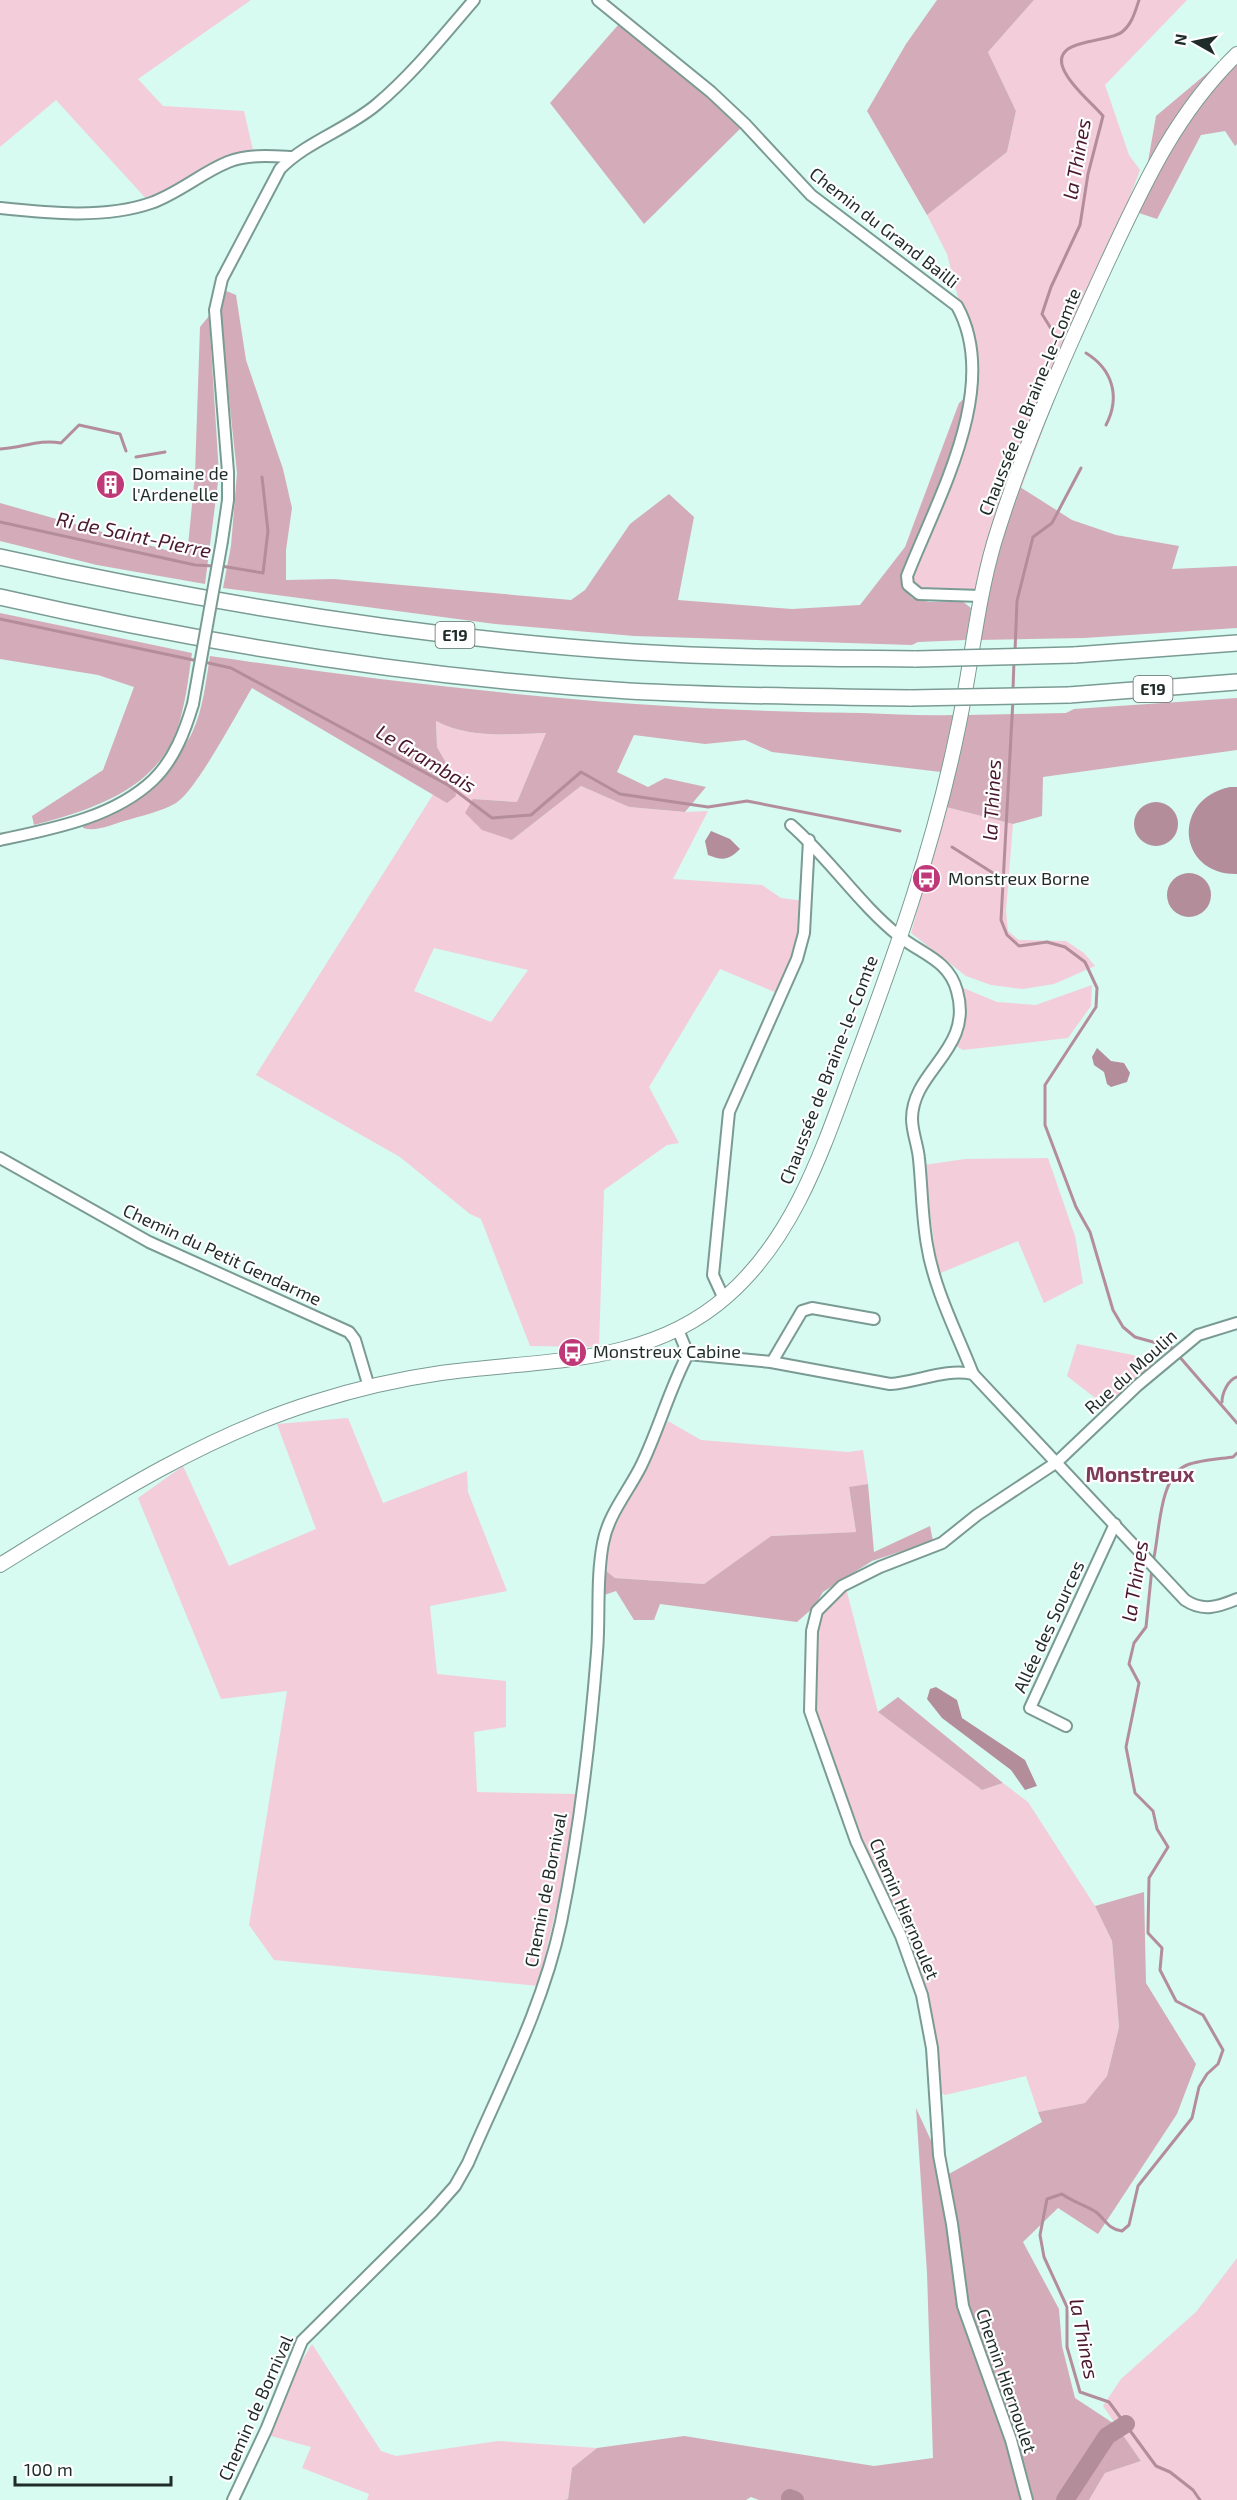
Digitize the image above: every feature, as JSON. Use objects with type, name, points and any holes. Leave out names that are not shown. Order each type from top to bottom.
[{"type":"highway","name":"E19","points":[[0,557],[237,605],[356,624],[633,652],[916,659],[1074,655],[1237,643]]},
{"type":"highway","name":"E19","points":[[0,597],[229,644],[489,679],[629,691],[911,698],[1069,695],[1237,682]]},
{"type":"main road","name":"Chaussée de Braine-le-Comte","points":[[0,1564],[179,1460],[266,1419],[369,1387],[442,1373],[600,1356],[634,1348],[678,1330],[724,1299],[764,1258],[783,1231],[801,1196],[830,1129],[899,936],[946,782],[958,728],[981,596],[996,538],[1029,443],[1079,323],[1147,177],[1191,104],[1237,54]]},
{"type":"street","points":[[0,840],[48,830],[101,811],[125,799],[153,780],[184,732],[194,704],[228,500],[228,472],[215,310],[222,279],[252,218],[280,169],[292,157],[376,105],[474,0]]},
{"type":"street","name":"Chemin du Grand Bailli","points":[[598,0],[711,92],[745,123],[811,195],[957,306],[968,332],[973,372],[972,390],[965,421],[938,504],[907,576],[908,585],[919,594],[981,596]]},
{"type":"street","points":[[0,208],[83,212],[120,210],[150,203],[230,161],[257,155],[292,157]]},
{"type":"street","points":[[791,825],[809,840],[899,936],[932,956],[949,972],[957,990],[959,1021],[944,1058],[916,1095],[912,1119],[919,1153],[927,1246],[973,1374],[1156,1570],[1191,1604],[1211,1608],[1237,1599]]},
{"type":"street","points":[[724,1299],[713,1275],[729,1112],[797,959],[804,933],[809,840]]},
{"type":"street","name":"Chemin du Petit Gendarme","points":[[0,1158],[149,1242],[349,1332],[355,1340],[369,1387]]},
{"type":"street","points":[[772,1362],[802,1311],[812,1308],[874,1319]]},
{"type":"street","name":"Rue du Moulin","points":[[1057,1462],[1198,1335],[1237,1323]]},
{"type":"street","points":[[678,1330],[688,1354],[772,1362],[890,1384],[909,1383],[959,1371],[973,1374]]},
{"type":"street","name":"Chemin de Bornival","points":[[233,2500],[266,2430],[302,2341],[432,2212],[455,2186],[464,2171],[542,1992],[560,1924],[583,1785],[597,1651],[603,1542],[612,1516],[640,1467],[663,1417],[676,1378],[688,1354]]},
{"type":"street","name":"Chemin Hiernoulet","points":[[1027,2500],[1011,2440],[963,2306],[952,2224],[939,2155],[932,2048],[922,1995],[901,1936],[856,1841],[810,1711],[809,1690],[812,1631],[817,1611],[824,1601],[842,1586],[860,1576],[942,1543],[977,1515],[1057,1462]]},
{"type":"street","name":"Allée des Sources","points":[[1066,1726],[1030,1708],[1115,1524]]},
{"type":"shaded area","points":[[0,0],[251,0],[138,79],[163,106],[244,111],[253,150],[257,155],[230,161],[150,203],[56,100],[0,147]]},
{"type":"shaded area","points":[[937,0],[1034,0],[988,52],[1016,111],[1007,152],[927,215],[867,111],[906,44]]},
{"type":"shaded area","points":[[1034,0],[1187,0],[1105,85],[1129,155],[1140,170],[981,596],[904,588],[965,421],[972,353],[947,254],[927,215],[1007,152],[1016,111],[988,52]]},
{"type":"shaded area","points":[[619,24],[711,92],[745,124],[644,224],[550,103]]},
{"type":"shaded area","points":[[1237,48],[1237,144],[1235,146],[1225,131],[1201,135],[1157,219],[1139,213],[1156,116]]},
{"type":"shaded area","points":[[224,290],[236,295],[246,360],[283,469],[292,508],[286,550],[286,580],[334,579],[571,600],[585,590],[630,524],[669,494],[694,517],[678,600],[792,609],[860,605],[905,547],[959,403],[966,397],[947,474],[901,578],[904,588],[912,598],[929,602],[962,601],[971,608],[966,640],[918,642],[912,645],[634,636],[495,624],[223,588],[231,546],[237,473],[220,314]]},
{"type":"shaded area","points":[[209,316],[219,474],[205,584],[97,565],[0,541],[0,503],[187,556],[195,474],[200,327]]},
{"type":"shaded area","points":[[1020,487],[1072,520],[1116,535],[1179,546],[1172,569],[1237,566],[1237,628],[1084,638],[978,640],[1003,535]]},
{"type":"shaded area","points":[[0,613],[192,653],[184,705],[174,738],[161,759],[145,776],[105,802],[34,825],[32,816],[103,770],[134,687],[98,675],[0,659]]},
{"type":"shaded area","points":[[210,656],[454,688],[617,703],[780,711],[953,715],[941,772],[772,752],[745,740],[705,744],[634,735],[617,772],[648,787],[665,778],[706,787],[685,812],[629,807],[581,786],[512,840],[482,830],[465,813],[473,799],[517,802],[546,733],[476,733],[462,731],[436,721],[437,747],[453,775],[456,796],[447,803],[252,688],[205,767],[184,796],[176,803],[104,828],[83,828],[83,825],[97,819],[128,799],[160,773],[184,746],[199,715]]},
{"type":"shaded area","points":[[1237,698],[1237,750],[1043,777],[1042,816],[1013,824],[946,807],[965,715],[1066,713],[1074,709]]},
{"type":"shaded area","points":[[436,721],[462,731],[476,733],[546,733],[517,802],[473,799],[512,840],[581,786],[629,807],[685,812],[708,811],[673,879],[762,885],[781,898],[804,901],[801,931],[777,993],[720,969],[649,1087],[679,1143],[667,1145],[604,1190],[599,1347],[530,1346],[481,1219],[470,1214],[400,1157],[256,1075],[434,793],[447,803],[453,775],[437,747]],"holes":[[[434,948],[528,970],[491,1022],[414,991]]]},
{"type":"shaded area","points":[[1230,787],[1237,787],[1237,874],[1217,871],[1202,863],[1193,850],[1189,835],[1190,820],[1198,806],[1211,794]]},
{"type":"shaded area","points":[[1156,802],[1171,809],[1178,824],[1171,839],[1156,846],[1141,839],[1134,824],[1141,809]]},
{"type":"shaded area","points":[[946,807],[1013,824],[1006,911],[1008,931],[1019,940],[1066,941],[1084,953],[1095,966],[1054,984],[1023,989],[991,985],[966,976],[911,933]]},
{"type":"shaded area","points":[[711,831],[730,839],[740,849],[726,858],[708,855],[705,841]]},
{"type":"shaded area","points":[[1189,873],[1204,880],[1211,895],[1204,910],[1189,917],[1174,910],[1167,895],[1174,880]]},
{"type":"shaded area","points":[[1092,985],[1091,1006],[1068,1038],[963,1050],[956,1046],[965,1021],[961,987],[997,1002],[1036,1005]]},
{"type":"shaded area","points":[[1097,1048],[1111,1061],[1124,1063],[1130,1073],[1127,1082],[1111,1087],[1107,1084],[1104,1072],[1094,1065],[1092,1057]]},
{"type":"shaded area","points":[[1048,1158],[1075,1236],[1083,1283],[1044,1303],[1018,1241],[938,1274],[924,1165],[965,1159]]},
{"type":"shaded area","points":[[1077,1344],[1133,1355],[1153,1365],[1107,1407],[1067,1376]]},
{"type":"shaded area","points":[[348,1418],[383,1503],[467,1471],[468,1492],[507,1591],[430,1606],[437,1674],[506,1681],[506,1727],[474,1732],[477,1792],[576,1794],[564,1876],[538,1986],[274,1960],[249,1925],[287,1691],[221,1699],[138,1498],[183,1466],[229,1566],[316,1529],[277,1424]]},
{"type":"shaded area","points":[[668,1421],[701,1440],[848,1452],[863,1450],[868,1484],[849,1488],[856,1532],[771,1536],[704,1584],[615,1578],[605,1570],[608,1540],[616,1517]]},
{"type":"shaded area","points":[[868,1484],[874,1552],[930,1526],[933,1541],[872,1561],[823,1592],[814,1607],[797,1622],[660,1604],[654,1620],[634,1620],[616,1591],[604,1595],[605,1570],[615,1578],[704,1584],[771,1536],[856,1532],[849,1487]]},
{"type":"shaded area","points":[[846,1588],[878,1712],[982,1790],[1003,1783],[1028,1802],[1095,1906],[1112,1941],[1119,2027],[1107,2076],[1085,2103],[1038,2112],[1026,2076],[945,2095],[938,2091],[926,2001],[864,1856],[813,1713],[817,1623],[824,1607]]},
{"type":"shaded area","points":[[936,1687],[957,1700],[962,1718],[1025,1760],[1037,1786],[1025,1790],[1011,1770],[942,1718],[927,1699],[930,1689]]},
{"type":"shaded area","points":[[898,1697],[1003,1783],[982,1790],[878,1712]]},
{"type":"shaded area","points":[[1144,1892],[1146,1983],[1196,2064],[1177,2114],[1098,2234],[1058,2208],[1023,2242],[1059,2309],[1062,2346],[1075,2398],[1116,2425],[1141,2461],[1105,2473],[1089,2500],[759,2500],[751,2497],[746,2500],[564,2500],[568,2499],[572,2468],[597,2448],[684,2436],[874,2466],[933,2458],[927,2273],[916,2108],[947,2175],[1042,2122],[1038,2112],[1085,2103],[1107,2076],[1119,2027],[1112,1941],[1095,1906]]},
{"type":"shaded area","points":[[1237,2258],[1237,2500],[1089,2500],[1105,2473],[1141,2461],[1103,2406],[1121,2379],[1196,2312]]},
{"type":"shaded area","points":[[312,2344],[381,2451],[396,2456],[498,2441],[597,2448],[572,2468],[568,2499],[564,2500],[367,2500],[369,2494],[302,2468],[311,2447],[271,2436],[292,2377]]},
{"type":"waterway","name":"la Thines","points":[[1055,335],[1042,314],[1051,287],[1080,225],[1088,174],[1103,116],[1066,74],[1062,62],[1064,54],[1070,48],[1080,44],[1115,36],[1122,32],[1131,22],[1139,0]]},
{"type":"waterway","name":"la Thines","points":[[1086,353],[1102,367],[1111,384],[1113,404],[1106,425]]},
{"type":"waterway","points":[[0,449],[45,442],[61,443],[79,425],[120,434],[126,451]]},
{"type":"waterway","points":[[136,457],[165,452]]},
{"type":"waterway","name":"la Thines","points":[[1015,651],[1017,601],[1033,537],[1052,523],[1081,468]]},
{"type":"waterway","points":[[221,566],[263,573],[268,531],[262,477]]},
{"type":"waterway","name":"Ri de Saint-Pierre","points":[[0,522],[195,565],[214,566]]},
{"type":"waterway","name":"Le Grambais","points":[[0,619],[198,661]]},
{"type":"waterway","name":"la Thines","points":[[1013,690],[1014,660]]},
{"type":"waterway","name":"Le Grambais","points":[[204,662],[231,668],[448,785],[492,818],[531,815],[581,772],[620,794],[708,807],[747,801],[900,831]]},
{"type":"waterway","name":"la Thines","points":[[1013,699],[1001,920],[1007,935],[1019,946],[1047,942],[1065,947],[1085,962],[1097,988],[1096,1007],[1045,1085],[1045,1125],[1076,1207],[1090,1232],[1113,1310],[1123,1327],[1135,1337],[1171,1347],[1237,1423]]},
{"type":"waterway","name":"Le Grambais","points":[[952,847],[1004,880]]},
{"type":"waterway","points":[[1222,1402],[1226,1387],[1237,1377]]},
{"type":"waterway","name":"la Thines","points":[[1153,1562],[1162,1508],[1170,1481],[1187,1465],[1233,1457],[1237,1453]]},
{"type":"waterway","name":"la Thines","points":[[1152,1568],[1146,1627],[1134,1643],[1129,1664],[1139,1683],[1126,1747],[1135,1793],[1153,1811],[1157,1829],[1168,1847],[1149,1878],[1148,1933],[1162,1948],[1160,1970],[1176,2001],[1203,2015],[1223,2050],[1218,2064],[1207,2074],[1199,2087],[1192,2118],[1138,2186],[1129,2225],[1122,2231],[1113,2228],[1096,2212],[1062,2194],[1047,2199],[1040,2235],[1044,2257],[1067,2307],[1067,2347],[1080,2392],[1109,2402],[1156,2466],[1170,2472],[1193,2490],[1200,2500]]},
{"type":"waterway","points":[[1065,2500],[1107,2436],[1126,2424]]},
{"type":"waterway","points":[[790,2498],[795,2500]]},
{"type":"place","name":"Domaine de l'Ardenelle","points":[[111,484]]},
{"type":"place","name":"Monstreux Borne","points":[[927,879]]},
{"type":"place","name":"Monstreux Cabine","points":[[572,1352]]},
{"type":"district","name":"Monstreux","points":[[1140,1475]]}]
